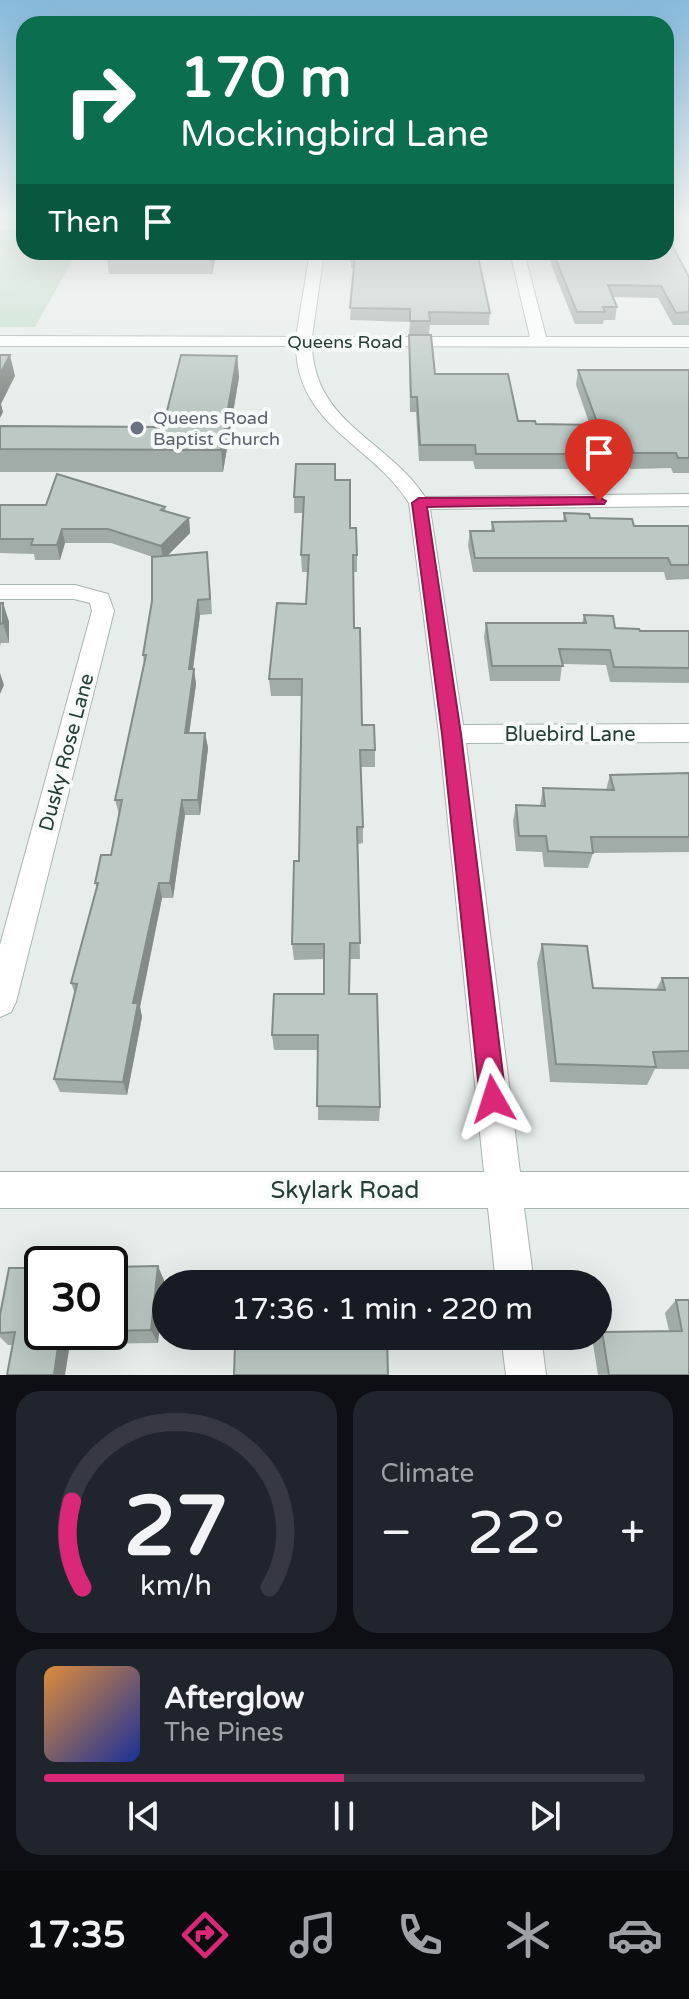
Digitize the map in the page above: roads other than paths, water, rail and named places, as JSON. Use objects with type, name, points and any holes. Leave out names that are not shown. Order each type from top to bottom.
[{"type":"street","points":[[313,281],[304,342],[313,392],[355,437],[404,478],[419,503],[452,734],[513,1270]]},
{"type":"street","points":[[524,281],[539,342]]},
{"type":"street","name":"Queens Road","points":[[0,341],[689,342]]},
{"type":"street","points":[[419,503],[689,500]]},
{"type":"street","name":"Dusky Rose Lane","points":[[0,592],[75,592],[100,599],[103,611],[0,1002]]},
{"type":"street","name":"Bluebird Lane","points":[[452,734],[689,733]]},
{"type":"street","name":"Skylark Road","points":[[0,1190],[689,1190]]},
{"type":"street","points":[[523,1350],[526,1375]]},
{"type":"place","name":"Queens Road Baptist Church","points":[[137,428]]}]
